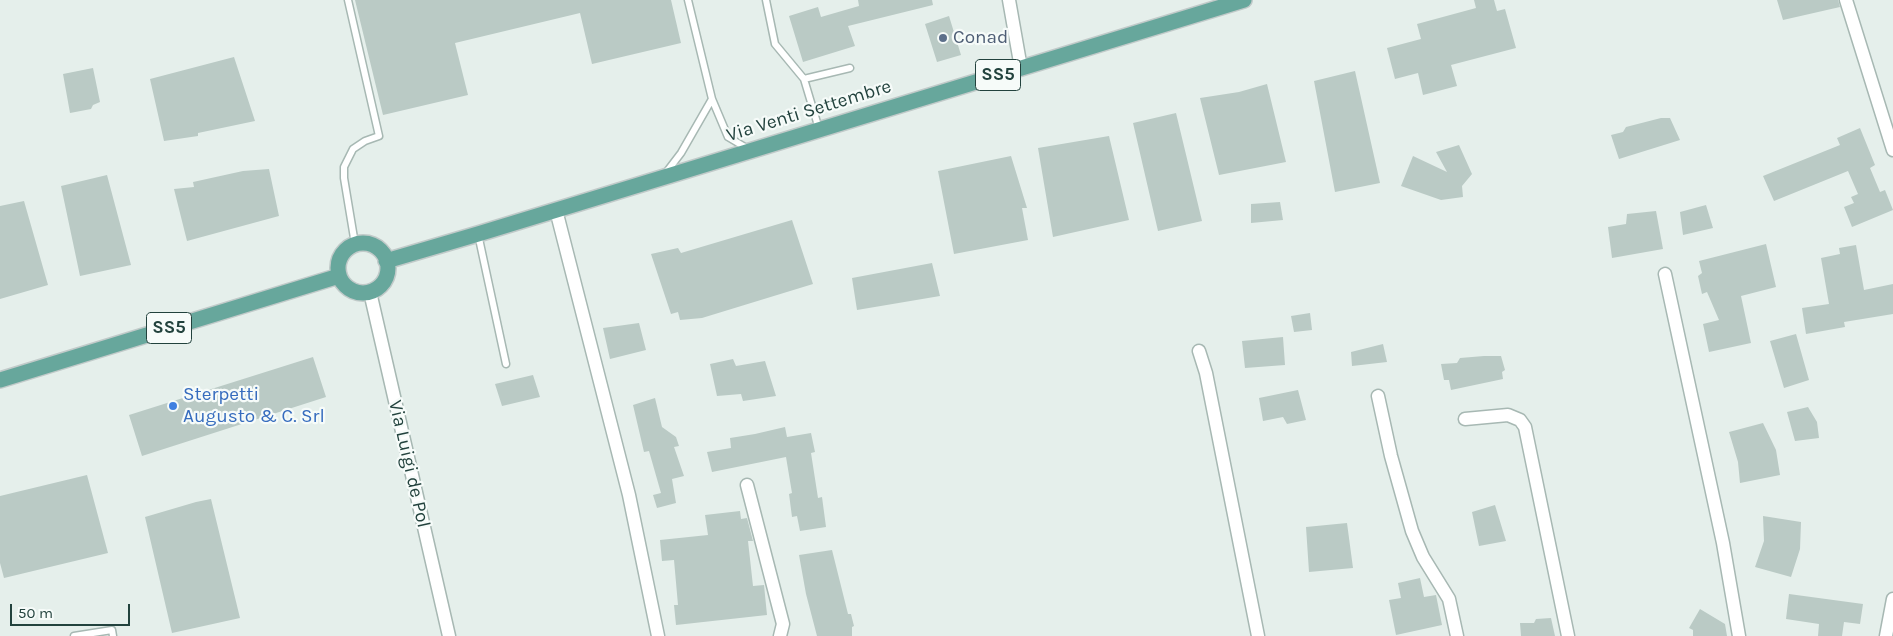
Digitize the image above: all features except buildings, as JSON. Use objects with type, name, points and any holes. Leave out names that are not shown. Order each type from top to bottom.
[{"type":"main road","name":"Via Venti Settembre","points":[[386,261],[1244,0]]},
{"type":"main road","points":[[363,243],[378,248],[386,261],[386,276],[377,288],[370,292],[362,293],[355,291],[343,283],[339,276],[339,260],[342,253],[355,244],[363,243]]},
{"type":"main road","name":"SS5","points":[[0,380],[339,276]]},
{"type":"street","points":[[1009,0],[1021,68]]},
{"type":"street","points":[[1846,0],[1893,150]]},
{"type":"street","points":[[556,210],[629,495],[658,636]]},
{"type":"street","points":[[1665,274],[1723,543],[1739,636]]},
{"type":"street","name":"Via Luigi de Pol","points":[[370,292],[449,636]]},
{"type":"street","points":[[1199,351],[1206,373],[1258,636]]},
{"type":"street","points":[[1378,396],[1391,456],[1412,532],[1423,558],[1449,599],[1457,636]]},
{"type":"street","points":[[1465,420],[1508,415],[1517,418],[1523,424],[1568,636]]},
{"type":"street","points":[[747,485],[783,624],[780,636]]},
{"type":"street","points":[[1886,636],[1893,599]]},
{"type":"lane","points":[[348,0],[379,136],[365,140],[353,149],[344,167],[344,178],[355,244]]},
{"type":"lane","points":[[688,0],[712,99],[728,137],[751,150]]},
{"type":"lane","points":[[766,0],[775,44],[804,79],[819,130]]},
{"type":"lane","points":[[804,79],[850,68]]},
{"type":"lane","points":[[662,177],[681,153],[712,99]]},
{"type":"lane","points":[[478,234],[506,364]]},
{"type":"lane","points":[[74,636],[112,630],[113,636]]},
{"type":"place","name":"Conad","points":[[943,38]]},
{"type":"place","name":"Sterpetti Augusto & C. Srl","points":[[173,406]]}]
